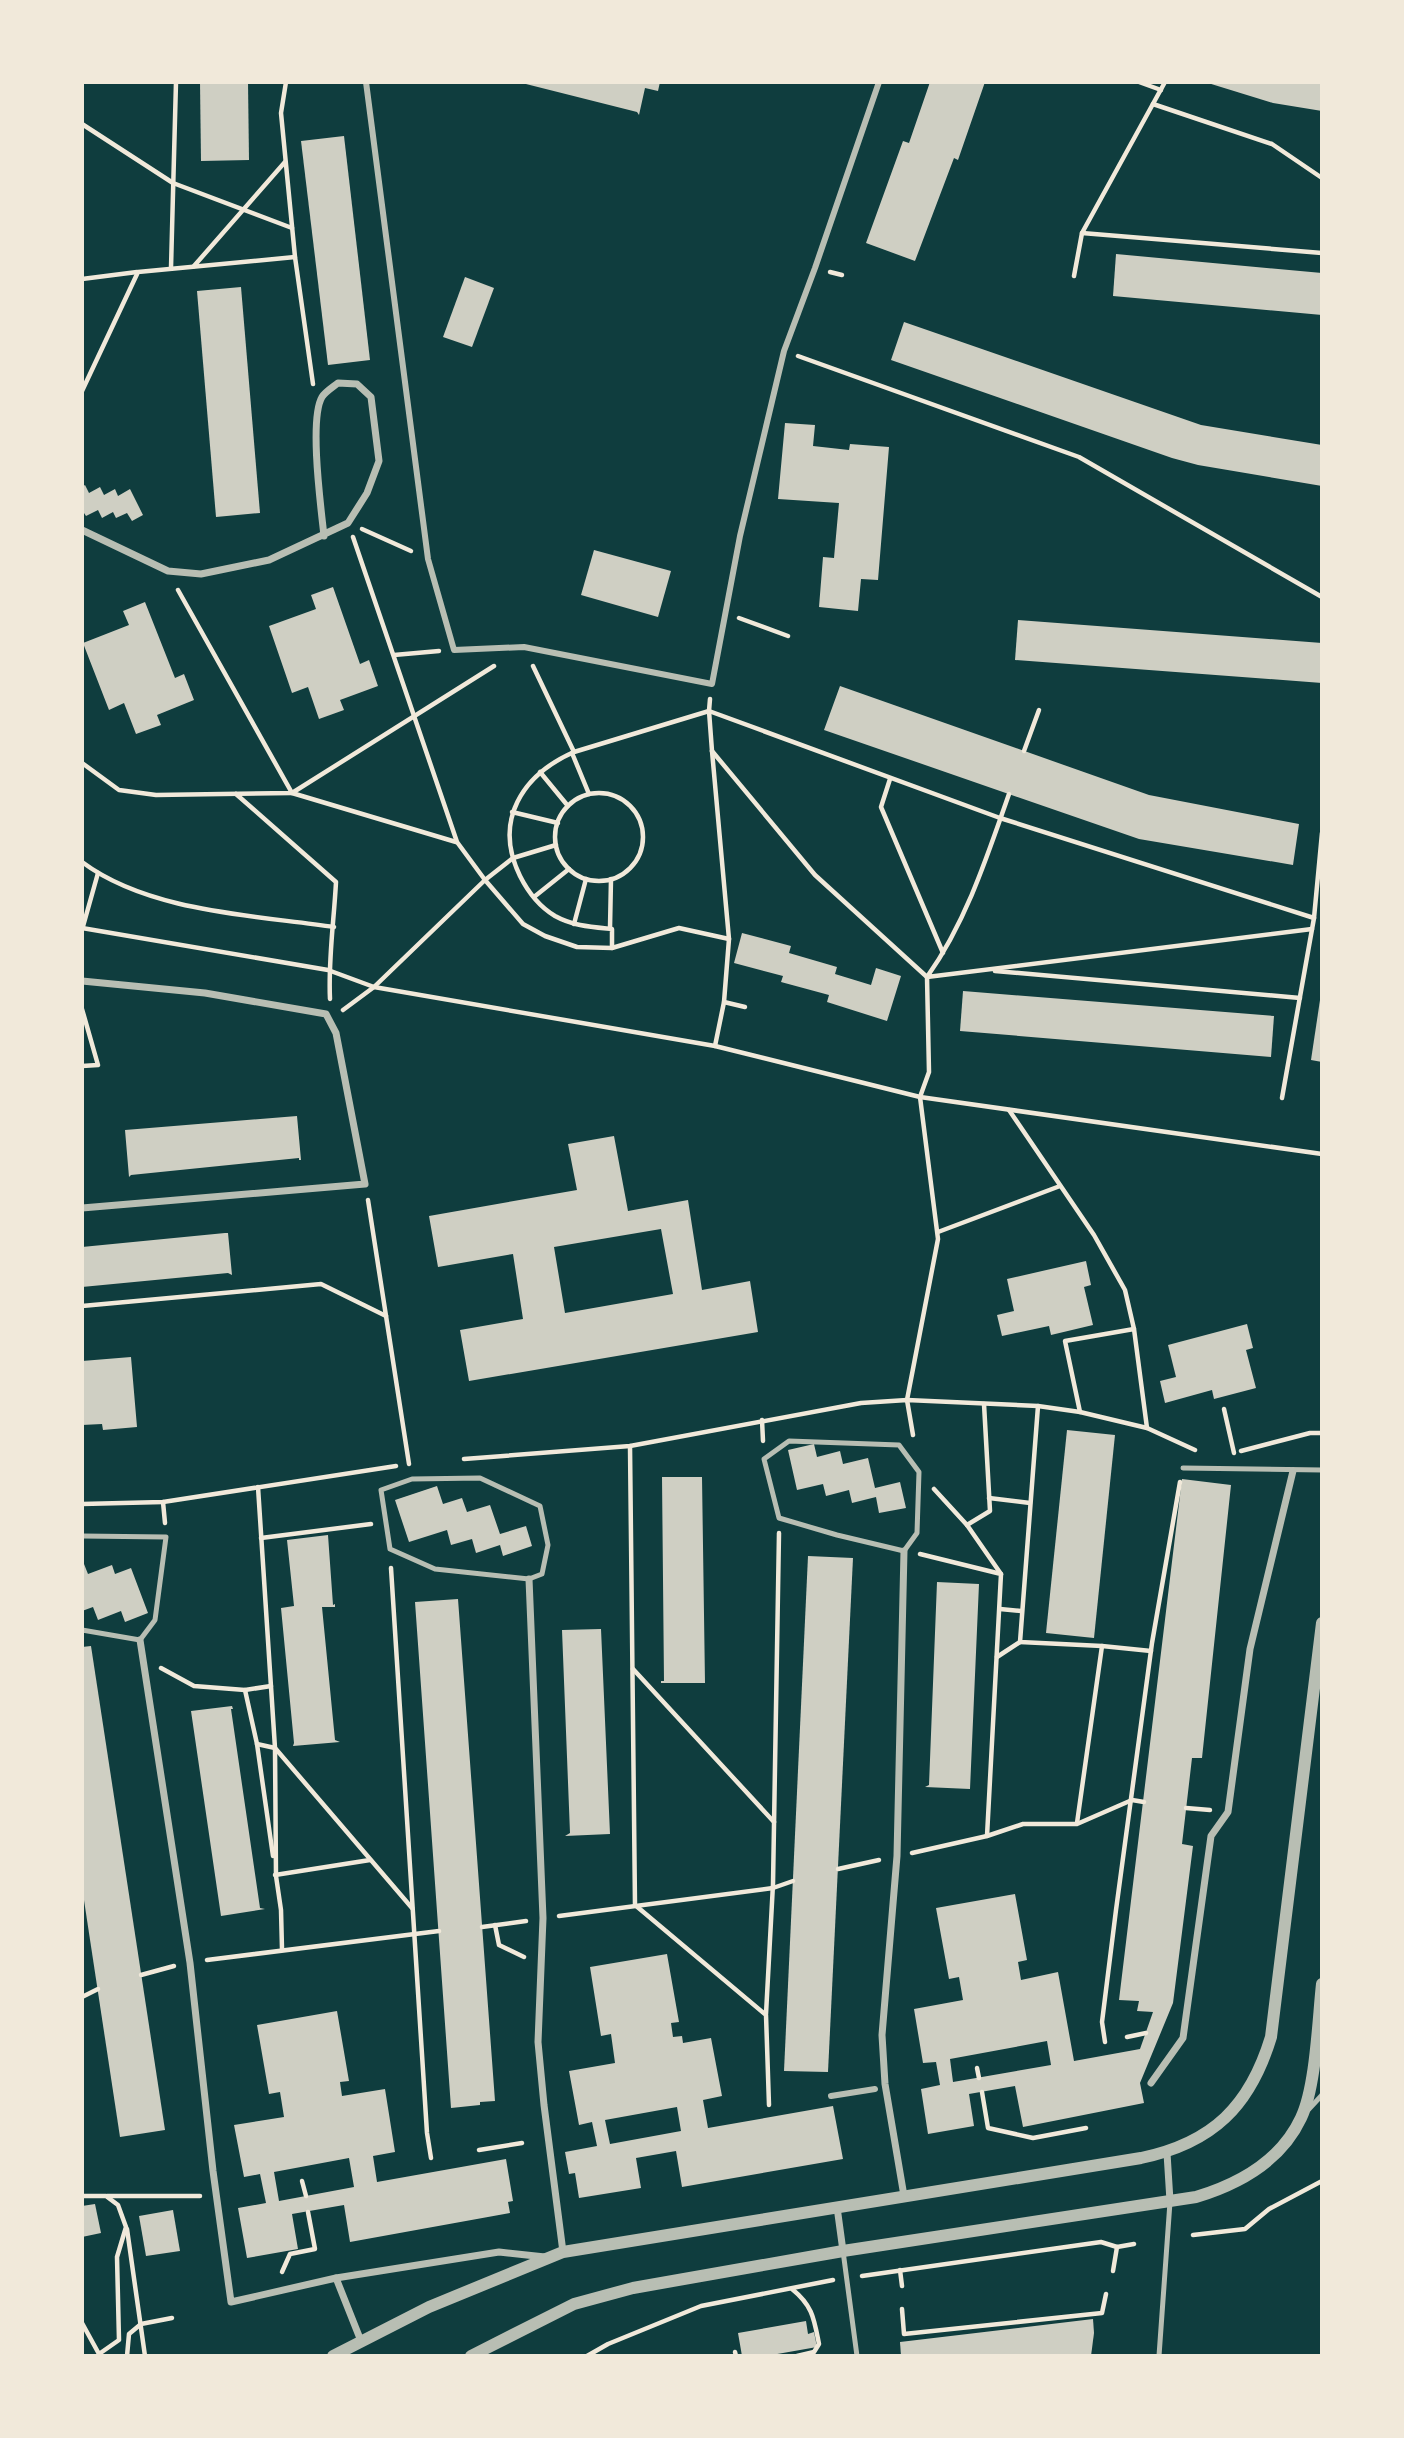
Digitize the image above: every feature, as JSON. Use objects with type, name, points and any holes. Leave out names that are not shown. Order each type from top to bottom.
[{"type":"street","points":[[366,82],[428,559],[454,650],[524,647],[712,684],[740,536],[784,351],[816,268],[879,82]]},
{"type":"street","points":[[82,530],[168,571],[201,574],[269,560],[324,536],[348,523],[367,492],[379,461],[371,397],[357,384],[338,383],[322,396],[317,413],[318,481],[324,536]]},
{"type":"street","points":[[82,981],[205,993],[326,1014],[336,1033],[365,1184],[82,1208]]},
{"type":"street","points":[[1151,2083],[1183,2038],[1211,1836],[1228,1812],[1250,1648],[1293,1471]]},
{"type":"street","points":[[904,1550],[897,1856],[881,2035],[885,2084],[904,2196]]},
{"type":"street","points":[[529,1579],[543,1918],[538,2042],[564,2252]]},
{"type":"street","points":[[333,2356],[429,2307],[564,2252],[1167,2153],[1217,2126],[1238,2107],[1253,2084],[1271,2037],[1322,1623]]},
{"type":"street","points":[[140,1640],[190,1962],[216,2196],[231,2302],[336,2278],[499,2252],[549,2257]]},
{"type":"street","points":[[471,2356],[574,2304],[633,2288],[843,2251],[1170,2201],[1222,2189],[1275,2156],[1302,2117],[1311,2086],[1319,2039],[1322,1984]]},
{"type":"street","points":[[831,2096],[875,2089]]},
{"type":"street","points":[[1167,2153],[1170,2201]]},
{"type":"street","points":[[837,2207],[843,2251]]},
{"type":"street","points":[[336,2278],[361,2341]]},
{"type":"lane","points":[[789,1441],[899,1445],[919,1472],[917,1533],[904,1550],[779,1518],[764,1459],[789,1441]]},
{"type":"lane","points":[[1183,1468],[1322,1470]]},
{"type":"lane","points":[[480,1478],[540,1506],[548,1545],[542,1574],[529,1579],[435,1569],[390,1549],[386,1522],[381,1490],[412,1479],[480,1478]]},
{"type":"lane","points":[[82,1536],[166,1537],[155,1620],[140,1640],[82,1630]]},
{"type":"lane","points":[[1302,2117],[1322,2095]]},
{"type":"lane","points":[[1159,2356],[1170,2201]]},
{"type":"lane","points":[[843,2251],[857,2356]]},
{"type":"path","points":[[171,268],[176,82]]},
{"type":"path","points":[[286,82],[281,113],[295,257],[317,413]]},
{"type":"path","points":[[1139,82],[1161,90]]},
{"type":"path","points":[[1074,276],[1082,233],[1165,82]]},
{"type":"path","points":[[1153,104],[1272,144],[1322,178]]},
{"type":"path","points":[[82,124],[173,183],[292,228]]},
{"type":"path","points":[[193,267],[286,161]]},
{"type":"path","points":[[1082,233],[1322,253]]},
{"type":"path","points":[[82,279],[295,257]]},
{"type":"path","points":[[82,391],[138,272]]},
{"type":"path","points":[[784,351],[1079,457],[1322,597]]},
{"type":"path","points":[[348,523],[428,559]]},
{"type":"path","points":[[348,523],[457,842],[523,924],[545,936],[578,947],[612,948],[679,928],[729,939]]},
{"type":"path","points":[[168,571],[292,793]]},
{"type":"path","points":[[726,613],[788,636]]},
{"type":"path","points":[[292,793],[524,647],[573,752],[589,794]]},
{"type":"path","points":[[394,655],[454,650]]},
{"type":"path","points":[[712,684],[709,711],[729,939],[724,1002],[715,1046]]},
{"type":"path","points":[[1024,751],[1039,710]]},
{"type":"path","points":[[610,928],[574,924],[554,915],[534,897],[519,874],[513,858],[510,827],[512,812],[524,789],[551,762],[573,752],[709,711],[1000,818],[1314,918]]},
{"type":"path","points":[[712,751],[815,875],[927,977],[1312,929]]},
{"type":"path","points":[[82,763],[119,790],[156,796],[292,793],[457,842]]},
{"type":"path","points":[[540,772],[569,806]]},
{"type":"path","points":[[890,779],[881,807],[943,954]]},
{"type":"path","points":[[235,793],[336,882],[328,970],[330,1003],[344,1010],[373,987],[485,880],[513,858],[556,845]]},
{"type":"path","points":[[603,793],[617,797],[627,804],[641,824],[643,838],[639,854],[622,874],[611,879],[593,881],[569,869],[560,858],[556,845],[558,823],[569,806],[589,794],[603,793]]},
{"type":"path","points":[[913,1436],[908,1400],[939,1239],[920,1097],[929,1072],[927,977],[943,954],[978,882],[1009,794]]},
{"type":"path","points":[[512,812],[558,823]]},
{"type":"path","points":[[1282,1098],[1314,918],[1322,833]]},
{"type":"path","points":[[82,862],[98,873],[166,903],[334,927]]},
{"type":"path","points":[[534,897],[569,869]]},
{"type":"path","points":[[98,873],[82,929],[328,970],[373,987],[715,1046],[920,1097],[1322,1154]]},
{"type":"path","points":[[574,924],[586,879]]},
{"type":"path","points":[[611,879],[612,948]]},
{"type":"path","points":[[984,970],[1300,998]]},
{"type":"path","points":[[724,1002],[745,1007]]},
{"type":"path","points":[[82,1009],[99,1065],[82,1066]]},
{"type":"path","points":[[1008,1110],[1094,1234],[1125,1290],[1134,1329],[1147,1427]]},
{"type":"path","points":[[365,1184],[412,1479]]},
{"type":"path","points":[[938,1232],[1060,1186]]},
{"type":"path","points":[[82,1306],[321,1284],[386,1316]]},
{"type":"path","points":[[1080,1412],[1065,1341],[1134,1329]]},
{"type":"path","points":[[450,1460],[630,1446],[861,1403],[908,1400],[1038,1406],[1080,1412],[1147,1427],[1196,1450]]},
{"type":"path","points":[[967,1525],[989,1511],[984,1404]]},
{"type":"path","points":[[1020,1642],[1038,1406]]},
{"type":"path","points":[[1224,1409],[1234,1453]]},
{"type":"path","points":[[1221,1454],[1310,1433],[1322,1433]]},
{"type":"path","points":[[630,1446],[635,1905],[766,2015]]},
{"type":"path","points":[[82,1504],[163,1503],[423,1463]]},
{"type":"path","points":[[919,1472],[967,1525],[1001,1574],[987,1836]]},
{"type":"path","points":[[1105,2042],[1102,2022],[1151,1651],[1181,1476]]},
{"type":"path","points":[[258,1487],[275,1748],[276,1876]]},
{"type":"path","points":[[989,1498],[1030,1503]]},
{"type":"path","points":[[769,2105],[766,2015],[773,1888],[779,1518]]},
{"type":"path","points":[[261,1538],[386,1522]]},
{"type":"path","points":[[390,1549],[427,2133],[431,2158]]},
{"type":"path","points":[[904,1550],[1001,1574]]},
{"type":"path","points":[[1000,1609],[1021,1611]]},
{"type":"path","points":[[996,1657],[1020,1642],[1151,1651]]},
{"type":"path","points":[[1077,1824],[1102,1646]]},
{"type":"path","points":[[143,1658],[194,1686],[245,1690],[271,1686]]},
{"type":"path","points":[[632,1668],[774,1823]]},
{"type":"path","points":[[245,1690],[257,1744],[281,1910],[282,1949]]},
{"type":"path","points":[[257,1744],[275,1748],[413,1909]]},
{"type":"path","points":[[838,1869],[987,1836],[1023,1824],[1077,1824],[1132,1800],[1144,1802]]},
{"type":"path","points":[[276,1876],[370,1860]]},
{"type":"path","points":[[482,1927],[773,1888],[793,1881]]},
{"type":"path","points":[[495,1925],[499,1945],[541,1964]]},
{"type":"path","points":[[141,1975],[190,1962],[439,1931]]},
{"type":"path","points":[[82,1997],[98,1989]]},
{"type":"path","points":[[1127,2037],[1146,2033]]},
{"type":"path","points":[[977,2068],[979,2078]]},
{"type":"path","points":[[982,2092],[988,2128],[1033,2138],[1086,2128]]},
{"type":"path","points":[[479,2150],[522,2143]]},
{"type":"path","points":[[302,2181],[306,2196]]},
{"type":"path","points":[[1193,2235],[1245,2229],[1269,2209],[1322,2181]]},
{"type":"path","points":[[82,2196],[216,2196]]},
{"type":"path","points":[[106,2196],[118,2205],[126,2227],[145,2356]]},
{"type":"path","points":[[282,2272],[290,2254],[316,2249],[308,2212]]},
{"type":"path","points":[[82,2323],[99,2354],[119,2340],[117,2257],[126,2227]]},
{"type":"path","points":[[587,2356],[608,2344],[701,2306],[900,2270],[1101,2242],[1117,2247],[1134,2244]]},
{"type":"path","points":[[1113,2271],[1117,2247]]},
{"type":"path","points":[[900,2270],[902,2286]]},
{"type":"path","points":[[792,2288],[812,2310],[819,2344],[814,2352],[797,2356]]},
{"type":"path","points":[[902,2309],[904,2334],[1102,2312],[1106,2294]]},
{"type":"path","points":[[127,2356],[129,2334],[141,2324],[172,2318]]},
{"type":"building","points":[[200,82],[248,82],[249,160],[201,161]]},
{"type":"building","points":[[518,82],[660,82],[658,91],[645,88],[639,115],[637,112]]},
{"type":"building","points":[[930,82],[985,82],[958,160],[954,158],[915,261],[866,243],[903,141],[909,143]]},
{"type":"building","points":[[1322,82],[1322,111],[1273,103],[1208,83]]},
{"type":"building","points":[[344,136],[370,360],[328,365],[301,141]]},
{"type":"building","points":[[1116,254],[1322,273],[1322,315],[1113,296]]},
{"type":"building","points":[[465,277],[494,288],[472,347],[443,337]]},
{"type":"building","points":[[241,287],[260,513],[216,517],[197,291]]},
{"type":"building","points":[[904,322],[1201,425],[1322,445],[1322,486],[1198,465],[1172,458],[891,360]]},
{"type":"building","points":[[785,423],[815,425],[813,446],[849,450],[850,444],[889,447],[878,580],[861,579],[858,611],[819,607],[823,557],[834,558],[839,503],[778,499]]},
{"type":"building","points":[[85,485],[89,493],[100,487],[104,495],[115,489],[118,496],[130,489],[143,515],[132,521],[127,513],[116,518],[113,512],[102,518],[98,510],[86,516],[82,510],[82,487]]},
{"type":"building","points":[[594,550],[671,571],[658,617],[581,595]]},
{"type":"building","points":[[333,587],[360,664],[369,660],[378,686],[340,700],[344,710],[319,719],[308,687],[292,693],[269,626],[316,609],[311,595]]},
{"type":"building","points":[[145,602],[175,678],[184,674],[194,700],[157,715],[161,725],[136,734],[124,703],[109,710],[83,643],[129,625],[123,611]]},
{"type":"building","points":[[1018,620],[1322,643],[1322,683],[1015,660]]},
{"type":"building","points":[[840,686],[1149,795],[1299,824],[1293,865],[1139,839],[824,730]]},
{"type":"building","points":[[742,933],[791,946],[789,953],[837,967],[835,974],[871,985],[876,968],[901,976],[887,1021],[827,1002],[829,995],[781,982],[783,976],[734,963]]},
{"type":"building","points":[[963,991],[1274,1016],[1271,1057],[960,1031]]},
{"type":"building","points":[[1322,1000],[1322,1062],[1311,1060]]},
{"type":"building","points":[[297,1116],[301,1160],[299,1158],[129,1177],[125,1130]]},
{"type":"building","points":[[614,1136],[628,1211],[688,1200],[702,1290],[750,1281],[758,1332],[469,1381],[460,1330],[523,1319],[513,1254],[438,1267],[429,1216],[577,1190],[568,1144]],"holes":[[[661,1229],[673,1294],[565,1313],[554,1247]]]},
{"type":"building","points":[[228,1233],[232,1275],[228,1273],[82,1287],[82,1247]]},
{"type":"building","points":[[1086,1261],[1091,1285],[1084,1287],[1093,1325],[1051,1335],[1049,1326],[1002,1336],[997,1315],[1014,1311],[1007,1279]]},
{"type":"building","points":[[1247,1324],[1253,1348],[1246,1350],[1256,1388],[1214,1399],[1212,1390],[1165,1403],[1160,1381],[1176,1377],[1168,1345]]},
{"type":"building","points":[[131,1357],[137,1427],[103,1430],[102,1424],[82,1425],[82,1361]]},
{"type":"building","points":[[1067,1430],[1115,1435],[1094,1638],[1046,1633]]},
{"type":"building","points":[[814,1444],[817,1457],[840,1451],[843,1464],[868,1458],[875,1488],[900,1482],[906,1508],[879,1513],[876,1497],[852,1503],[849,1490],[826,1496],[823,1484],[797,1490],[788,1450]]},
{"type":"building","points":[[662,1477],[702,1477],[705,1683],[661,1683],[664,1681]]},
{"type":"building","points":[[1182,1479],[1231,1485],[1202,1758],[1192,1758],[1182,1844],[1193,1846],[1173,2003],[1140,2083],[1144,2103],[1023,2127],[1015,2086],[969,2094],[974,2126],[928,2134],[921,2089],[940,2085],[936,2062],[923,2063],[914,2009],[963,2000],[959,1977],[949,1979],[936,1908],[1015,1894],[1027,1960],[1018,1962],[1021,1980],[1058,1972],[1074,2061],[1140,2049],[1153,2012],[1137,2011],[1139,2001],[1119,2000]],"holes":[[[1047,2041],[1051,2065],[953,2082],[950,2059]]]},
{"type":"building","points":[[437,1486],[443,1504],[462,1498],[467,1512],[490,1505],[500,1534],[526,1526],[532,1546],[503,1556],[500,1545],[476,1553],[472,1539],[451,1545],[447,1530],[409,1542],[395,1500]]},
{"type":"building","points":[[328,1535],[335,1607],[322,1607],[335,1740],[340,1742],[293,1746],[281,1608],[294,1606],[287,1540]]},
{"type":"building","points":[[808,1556],[853,1558],[828,2072],[784,2071]]},
{"type":"building","points":[[84,1564],[88,1574],[112,1565],[115,1574],[131,1568],[148,1613],[125,1622],[121,1611],[98,1620],[93,1607],[82,1611]]},
{"type":"building","points":[[937,1582],[979,1584],[970,1789],[925,1787],[929,1785]]},
{"type":"building","points":[[458,1599],[495,2101],[451,2108],[415,1602]]},
{"type":"building","points":[[601,1629],[610,1834],[565,1836],[570,1833],[562,1630]]},
{"type":"building","points":[[91,1646],[165,2130],[120,2137],[82,1887],[82,1647]]},
{"type":"building","points":[[232,1706],[260,1908],[265,1909],[221,1916],[191,1711]]},
{"type":"building","points":[[667,1954],[679,2022],[671,2023],[673,2037],[682,2036],[683,2043],[711,2038],[722,2096],[703,2100],[708,2128],[833,2106],[843,2159],[682,2187],[676,2151],[636,2158],[641,2188],[579,2198],[575,2173],[569,2174],[565,2152],[597,2146],[592,2122],[579,2125],[569,2071],[615,2063],[611,2034],[601,2036],[590,1967]],"holes":[[[677,2107],[681,2131],[610,2144],[605,2120]]]},
{"type":"building","points":[[337,2011],[349,2081],[340,2082],[342,2096],[385,2089],[395,2152],[373,2156],[377,2182],[506,2159],[513,2201],[508,2202],[510,2213],[350,2242],[344,2205],[292,2214],[298,2249],[247,2258],[238,2208],[266,2203],[260,2174],[244,2177],[234,2125],[284,2117],[280,2092],[269,2094],[257,2025]],"holes":[[[349,2158],[354,2187],[279,2201],[274,2172]]]},
{"type":"building","points":[[95,2204],[101,2233],[82,2237],[82,2206]]},
{"type":"building","points":[[173,2210],[180,2251],[146,2256],[139,2216]]},
{"type":"building","points":[[1093,2319],[1091,2356],[901,2356],[900,2342]]},
{"type":"building","points":[[806,2321],[808,2334],[814,2332],[817,2347],[766,2356],[742,2356],[738,2333]]}]
